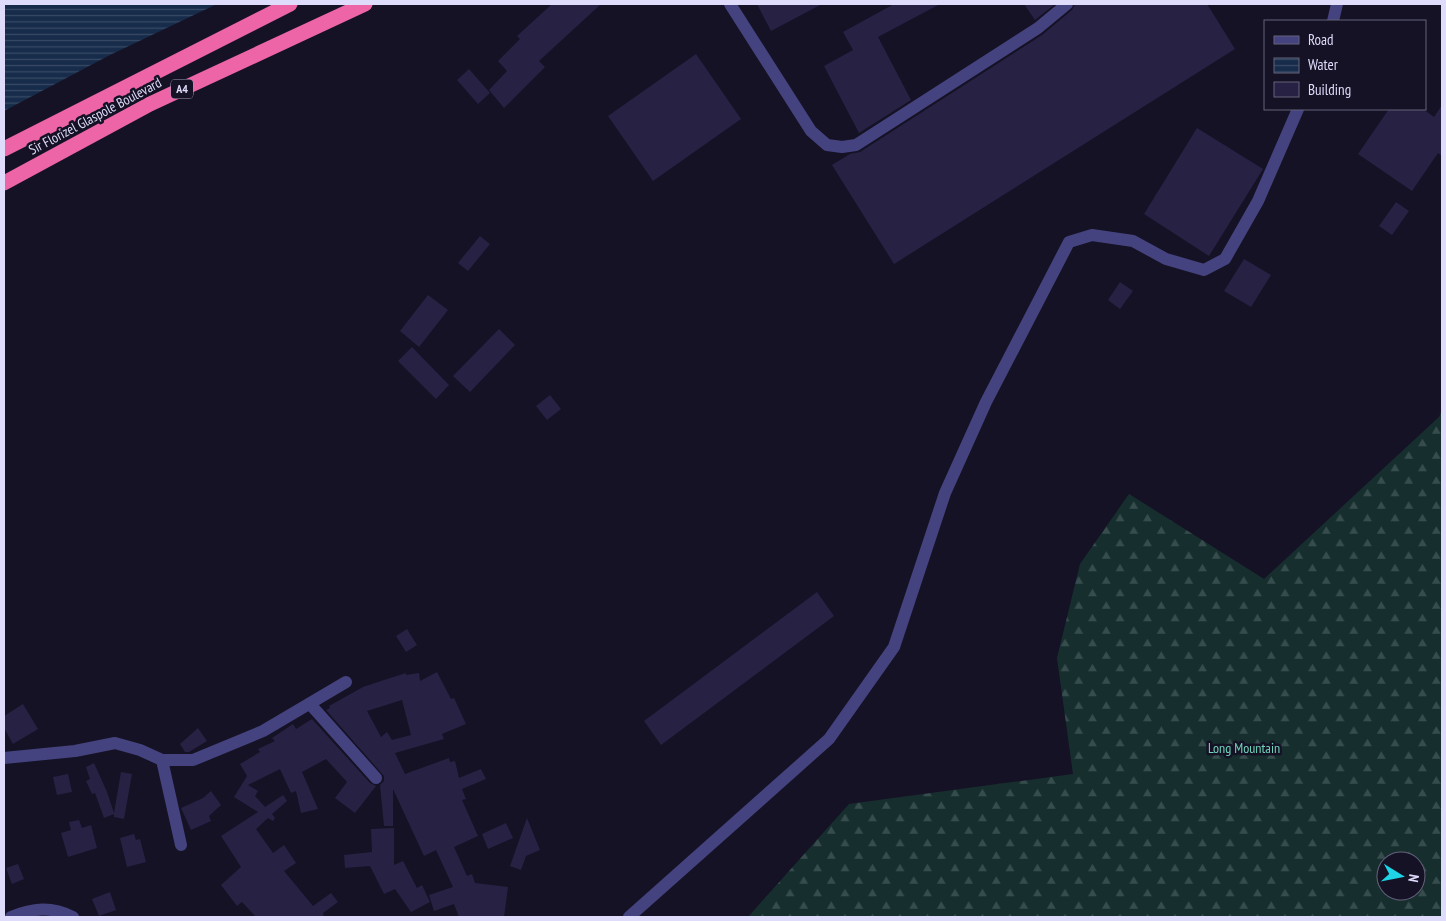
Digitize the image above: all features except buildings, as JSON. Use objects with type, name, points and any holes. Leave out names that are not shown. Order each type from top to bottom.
[{"type":"highway","name":"Sir Florizel Glaspole Boulevard","points":[[4,149],[290,4]]},
{"type":"highway","name":"Sir Florizel Glaspole Boulevard","points":[[4,183],[150,104],[365,4]]},
{"type":"street","points":[[730,4],[811,131],[827,145],[842,147],[856,145],[886,127],[1038,28],[1067,4]]},
{"type":"street","points":[[1334,20],[1337,4]]},
{"type":"street","points":[[629,917],[829,739],[894,647],[945,492],[986,402],[1069,242],[1092,235],[1133,241],[1166,259],[1204,270],[1225,260],[1258,201],[1298,110]]},
{"type":"street","points":[[4,758],[75,751],[116,743],[140,750],[162,760],[192,760],[263,731],[346,682]]},
{"type":"street","points":[[310,704],[376,778]]},
{"type":"street","points":[[162,760],[181,845]]},
{"type":"street","points":[[11,917],[28,910],[60,911],[73,917]]},
{"type":"green space","name":"Long Mountain","points":[[1442,410],[1442,917],[748,917],[849,804],[1073,774],[1057,658],[1080,564],[1129,494],[1264,579],[1439,417]]},
{"type":"water","points":[[4,4],[217,4],[110,55],[4,111]]}]
